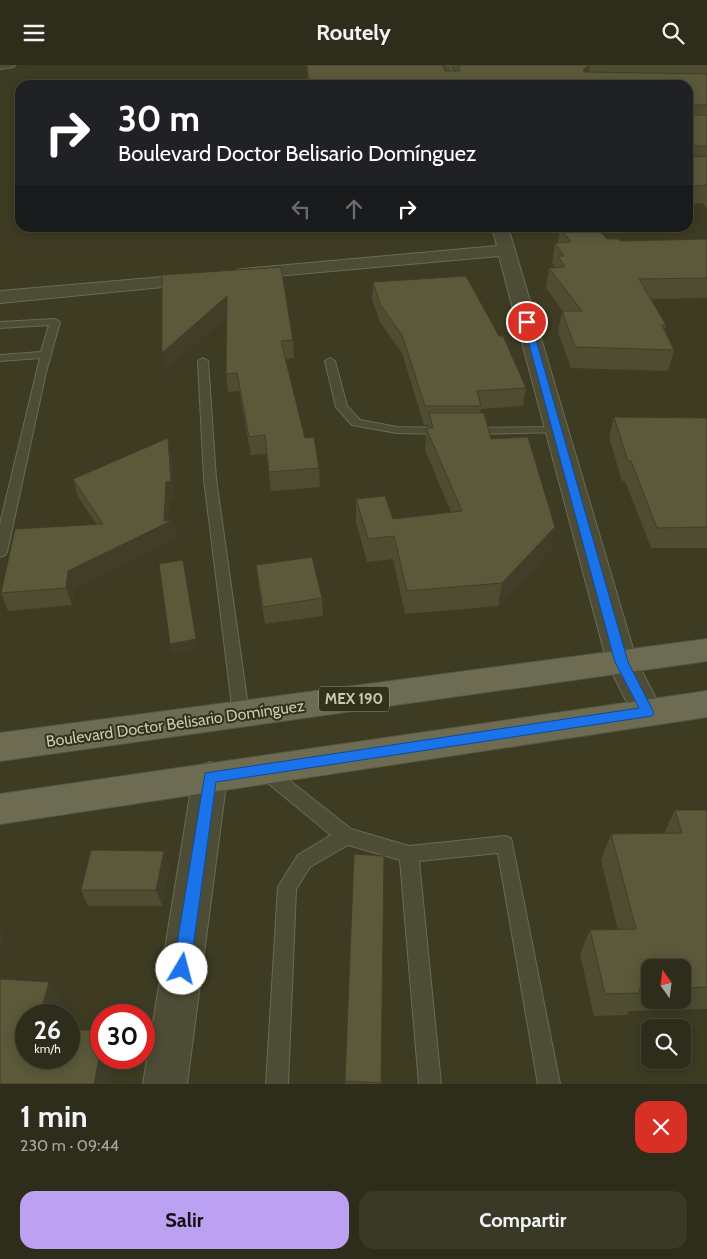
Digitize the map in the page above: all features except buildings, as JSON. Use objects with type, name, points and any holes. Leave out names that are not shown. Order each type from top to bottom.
[{"type":"main road","name":"Boulevard Doctor Belisario Domínguez","points":[[0,747],[707,650]]},
{"type":"main road","points":[[0,809],[707,704]]},
{"type":"street","points":[[0,66],[9,65]]},
{"type":"street","points":[[443,65],[450,80]]},
{"type":"street","points":[[0,297],[223,276],[503,239],[622,662],[647,713]]},
{"type":"street","points":[[165,1084],[210,777]]},
{"type":"lane","points":[[0,325],[55,322],[0,552]]},
{"type":"lane","points":[[0,358],[46,355]]},
{"type":"lane","points":[[203,361],[210,479],[241,714]]},
{"type":"lane","points":[[330,361],[342,407],[356,423],[397,430],[558,431]]},
{"type":"lane","points":[[264,769],[346,836],[409,854],[505,844],[549,1084]]},
{"type":"lane","points":[[277,1084],[287,887],[304,861],[346,836]]},
{"type":"lane","points":[[409,854],[430,1084]]},
{"type":"route","points":[[182,969],[210,777],[647,713],[622,662],[527,322]]}]
